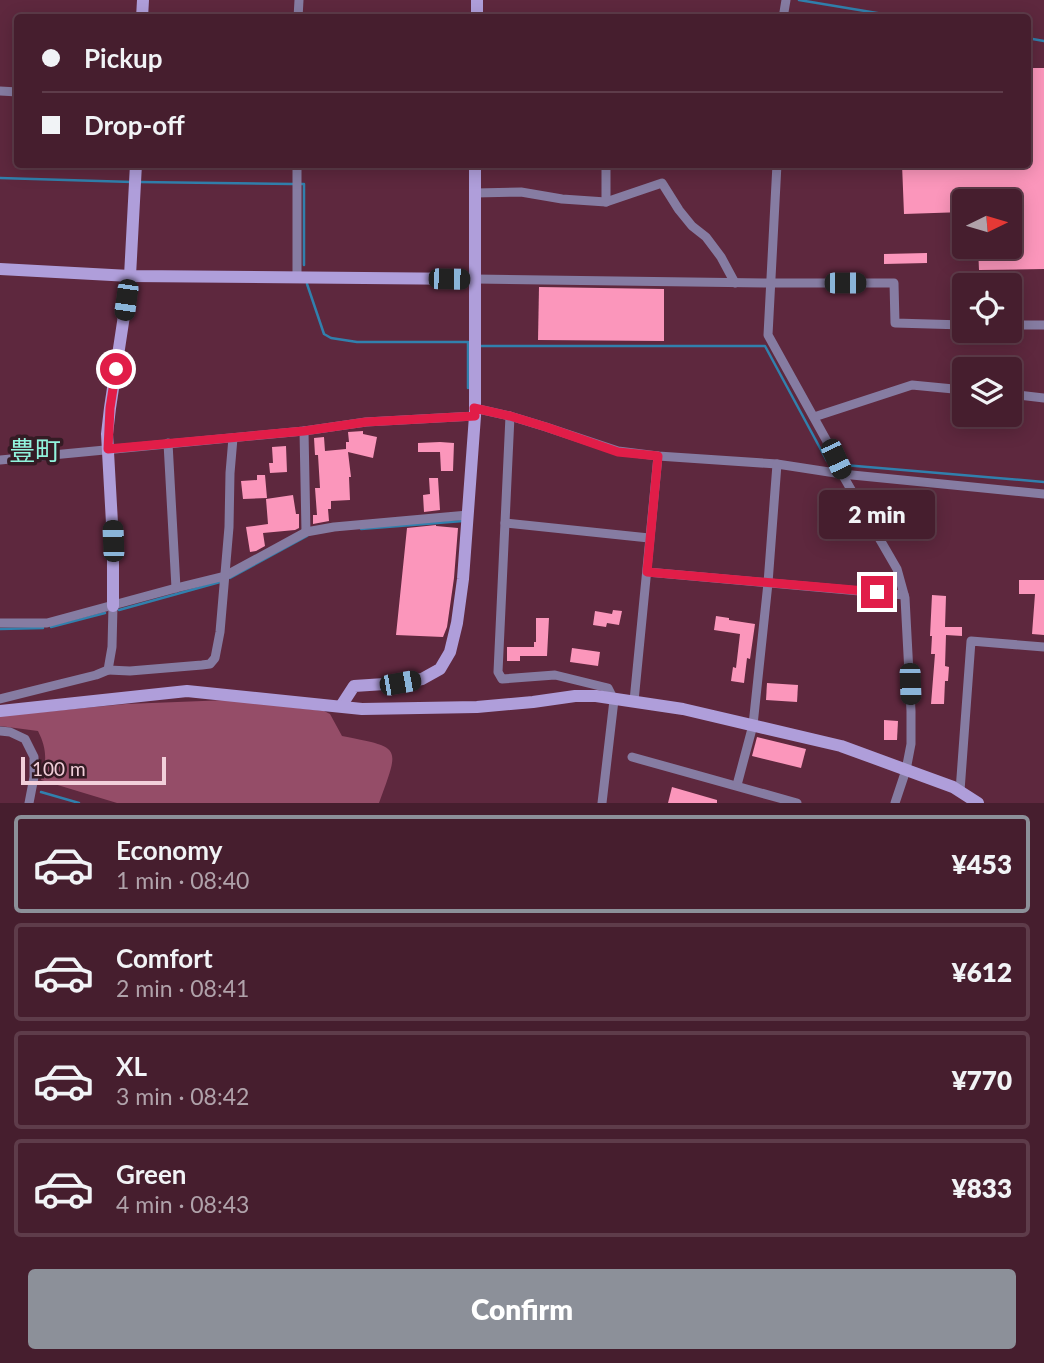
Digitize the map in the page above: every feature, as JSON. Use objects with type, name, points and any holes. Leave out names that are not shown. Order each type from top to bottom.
[{"type":"street","points":[[297,168],[297,276]]},
{"type":"street","points":[[341,706],[354,685],[422,680],[440,669],[450,652],[463,579],[464,515],[475,412],[475,168]]},
{"type":"street","points":[[606,168],[606,202]]},
{"type":"street","points":[[777,168],[768,335],[842,474],[897,569],[904,595],[908,631],[911,744],[895,803]]},
{"type":"street","points":[[108,670],[112,647],[113,606],[108,449],[110,408],[130,276],[135,176]]},
{"type":"street","points":[[475,194],[521,192],[562,199],[606,202],[662,183],[679,210],[692,226],[706,237],[721,257],[734,283]]},
{"type":"street","points":[[0,269],[130,276],[771,284],[894,283],[895,323],[952,325]]},
{"type":"street","points":[[1022,325],[1044,326]]},
{"type":"street","points":[[814,417],[912,385],[952,389]]},
{"type":"street","points":[[1022,395],[1044,398]]},
{"type":"street","points":[[0,460],[475,412],[510,416],[618,452],[776,464],[842,474],[1044,494]]},
{"type":"street","points":[[510,416],[498,672],[502,679],[555,675],[608,688],[614,700],[603,803]]},
{"type":"street","points":[[304,431],[306,532]]},
{"type":"street","points":[[0,699],[108,670],[153,670],[210,664],[215,658],[218,645],[233,438]]},
{"type":"street","points":[[168,443],[176,588]]},
{"type":"street","points":[[634,701],[658,456]]},
{"type":"street","points":[[737,785],[753,725],[768,583],[776,464]]},
{"type":"street","points":[[0,623],[47,623],[176,588],[224,579],[306,532],[464,515]]},
{"type":"street","points":[[505,523],[649,538]]},
{"type":"street","points":[[647,572],[904,595]]},
{"type":"street","points":[[960,791],[971,641],[1044,647]]},
{"type":"street","points":[[0,711],[192,691],[362,709],[477,707],[596,696],[683,709],[841,746],[953,787],[978,803]]},
{"type":"street","points":[[0,731],[25,739],[34,757],[34,777],[29,803]]},
{"type":"street","points":[[632,757],[797,803]]},
{"type":"shaded area","points":[[228,700],[324,711],[330,714],[342,736],[386,747],[391,752],[391,770],[379,803],[117,803],[41,780],[45,755],[38,731],[0,726],[0,716],[126,704]]},
{"type":"building","points":[[1031,68],[1044,68],[1044,269],[979,270],[979,259],[1022,259],[1022,189],[952,189],[952,212],[904,214],[902,168],[1031,168]]},
{"type":"building","points":[[927,253],[927,263],[884,264],[884,254]]},
{"type":"building","points":[[539,287],[664,289],[664,341],[538,340]]},
{"type":"building","points":[[363,431],[363,434],[377,437],[373,458],[348,452],[350,500],[331,501],[331,509],[328,509],[329,521],[313,524],[313,515],[317,515],[315,488],[320,488],[314,438],[324,437],[325,451],[346,449],[346,442],[349,442],[348,432]]},
{"type":"building","points":[[418,443],[454,443],[453,471],[441,471],[440,452],[418,452]]},
{"type":"building","points":[[286,446],[287,472],[270,473],[269,463],[273,463],[272,447]]},
{"type":"building","points":[[257,475],[265,475],[267,498],[243,499],[241,481],[257,480]]},
{"type":"building","points":[[429,478],[438,478],[440,510],[424,512],[423,495],[430,494]]},
{"type":"building","points":[[293,495],[296,514],[299,514],[299,528],[263,533],[265,546],[250,552],[246,527],[268,524],[266,499]]},
{"type":"building","points":[[436,525],[458,528],[447,627],[443,637],[396,635],[407,528]]},
{"type":"building","points":[[1019,580],[1044,580],[1044,635],[1032,634],[1035,594],[1019,594]]},
{"type":"building","points":[[932,595],[946,596],[945,627],[962,627],[962,636],[946,635],[945,666],[949,667],[944,704],[931,704],[935,654],[931,654],[930,636]]},
{"type":"building","points":[[613,610],[622,611],[619,625],[593,625],[595,611],[612,614]]},
{"type":"building","points":[[716,616],[755,624],[744,683],[731,681],[733,667],[736,668],[740,634],[714,630]]},
{"type":"building","points":[[536,618],[549,618],[547,656],[520,656],[520,661],[507,661],[507,647],[534,647]]},
{"type":"building","points":[[572,648],[600,652],[598,666],[570,662]]},
{"type":"building","points":[[767,683],[798,685],[797,702],[766,700]]},
{"type":"building","points":[[884,720],[898,721],[897,740],[884,740]]},
{"type":"building","points":[[757,737],[806,749],[801,768],[752,756]]},
{"type":"building","points":[[672,787],[717,800],[717,803],[668,803]]},
{"type":"waterway","points":[[799,0],[883,14]]},
{"type":"waterway","points":[[1031,39],[1044,41]]},
{"type":"waterway","points":[[0,178],[132,182]]},
{"type":"waterway","points":[[139,182],[293,184]]},
{"type":"waterway","points":[[300,184],[304,184],[304,265]]},
{"type":"waterway","points":[[307,284],[324,334],[331,338],[357,342],[468,342],[468,388]]},
{"type":"waterway","points":[[480,346],[765,346],[827,461],[830,461]]},
{"type":"waterway","points":[[844,465],[1044,482]]},
{"type":"waterway","points":[[361,529],[463,521]]},
{"type":"waterway","points":[[230,578],[307,536]]},
{"type":"waterway","points":[[119,610],[220,582]]},
{"type":"waterway","points":[[51,627],[105,613]]},
{"type":"waterway","points":[[0,629],[43,628]]},
{"type":"waterway","points":[[41,792],[79,803]]},
{"type":"district","name":"豊町","points":[[35,451]]},
{"type":"route","points":[[116,369],[107,434],[108,449],[304,431],[366,422],[475,416],[474,408],[510,416],[618,452],[658,456],[647,572],[877,592]]}]
